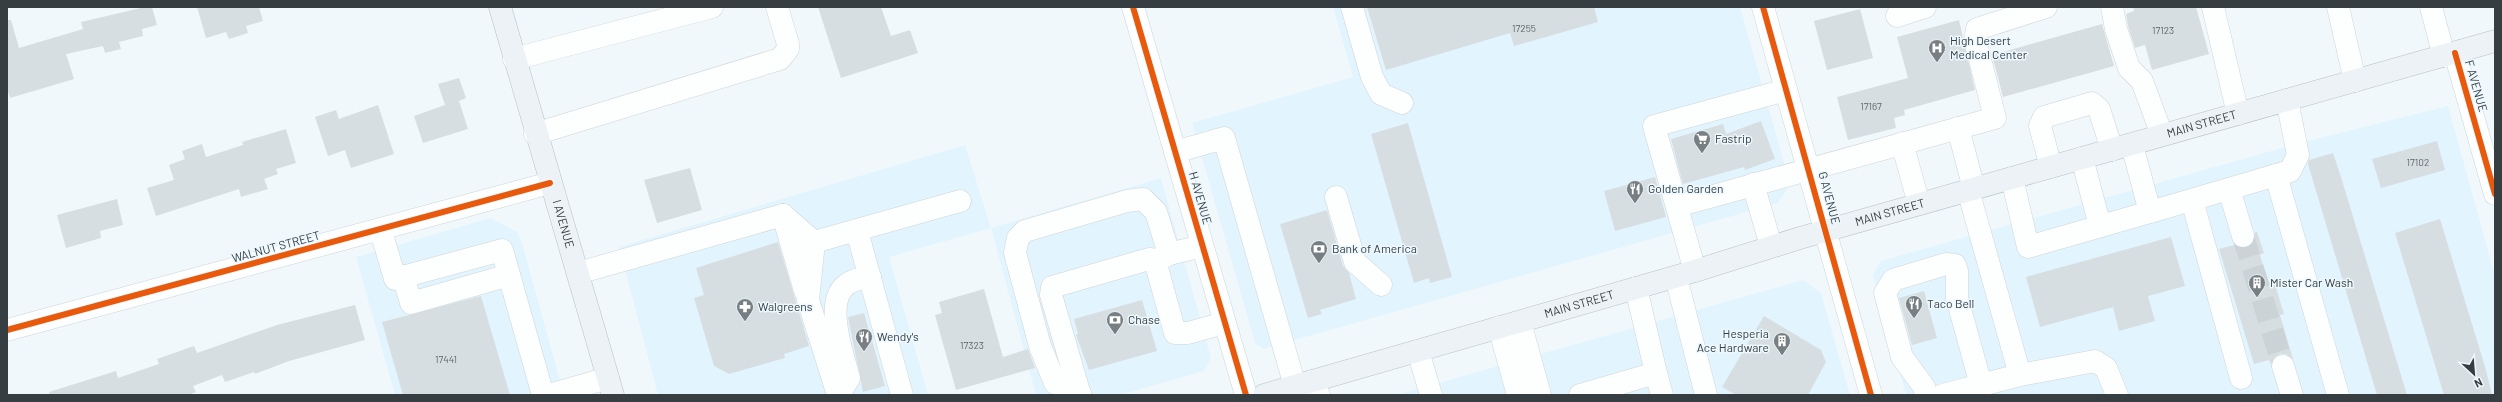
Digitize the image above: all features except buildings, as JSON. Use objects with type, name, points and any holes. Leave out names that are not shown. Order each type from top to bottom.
[{"type":"main road","name":"I AVENUE","points":[[500,7],[535,134],[578,273],[610,386]]},
{"type":"main road","name":"MAIN STREET","points":[[1264,395],[1309,387],[1418,351],[1686,274],[1771,246],[2495,41]]},
{"type":"street","points":[[514,59],[712,7]]},
{"type":"street","points":[[535,134],[780,59],[788,49],[788,44],[777,7]]},
{"type":"street","name":"H AVENUE","points":[[1133,7],[1246,395]]},
{"type":"street","points":[[1352,7],[1372,77],[1382,94],[1402,103]]},
{"type":"street","name":"G AVENUE","points":[[1763,7],[1871,395]]},
{"type":"street","points":[[1897,16],[1925,7]]},
{"type":"street","points":[[1677,206],[1995,118],[1975,40],[1977,28],[1995,15],[2046,7]]},
{"type":"street","points":[[2112,7],[2116,29],[2129,68],[2142,81],[2162,135]]},
{"type":"street","points":[[2213,7],[2238,114]]},
{"type":"street","points":[[2338,7],[2355,81]]},
{"type":"street","name":"F AVENUE","points":[[2431,7],[2450,54],[2495,194]]},
{"type":"street","points":[[1706,395],[1686,274],[1677,206],[1654,126],[1786,90]]},
{"type":"street","points":[[2012,178],[2028,247],[2290,171],[2298,155],[2287,100]]},
{"type":"street","points":[[2051,167],[2040,126],[2044,117],[2092,103],[2099,109],[2122,147],[2150,212]]},
{"type":"street","points":[[1958,128],[1987,255],[2020,375]]},
{"type":"street","points":[[1175,152],[1224,138],[1309,387]]},
{"type":"street","points":[[1902,143],[1919,204]]},
{"type":"street","points":[[2082,158],[2100,226]]},
{"type":"street","points":[[2276,175],[2338,395]]},
{"type":"street","name":"WALNUT STREET","points":[[7,330],[381,231],[550,183]]},
{"type":"street","points":[[1753,184],[1771,246]]},
{"type":"street","points":[[2229,189],[2243,236]]},
{"type":"street","points":[[1336,197],[1354,262],[1381,284]]},
{"type":"street","points":[[1080,394],[1055,383],[1046,364],[1015,252],[1018,238],[1025,231],[1126,201],[1143,199],[1156,212],[1163,257],[1157,268],[1175,333],[1188,333],[1224,323]]},
{"type":"street","points":[[2192,200],[2244,388]]},
{"type":"street","points":[[814,242],[960,201]]},
{"type":"street","points":[[578,273],[783,215]]},
{"type":"street","points":[[783,215],[814,242]]},
{"type":"street","points":[[783,215],[838,395]]},
{"type":"street","points":[[381,231],[395,278],[502,250],[543,395]]},
{"type":"street","points":[[857,231],[902,395]]},
{"type":"street","points":[[808,300],[814,242]]},
{"type":"street","points":[[1080,394],[1051,295],[1052,287],[1149,259],[1163,257],[1202,246]]},
{"type":"street","points":[[1987,255],[1893,280],[1885,293],[1902,357],[1931,392],[1981,385],[2020,375],[2095,361],[2106,368],[2117,395]]},
{"type":"street","points":[[1950,265],[1957,271],[1957,298],[1981,385]]},
{"type":"street","points":[[838,395],[849,378],[835,324],[839,294],[849,283],[870,277]]},
{"type":"street","points":[[1636,288],[1662,395]]},
{"type":"street","points":[[1510,325],[1518,395]]},
{"type":"street","points":[[1510,325],[1540,395]]},
{"type":"street","points":[[1418,351],[1431,395]]},
{"type":"street","points":[[2283,366],[2292,395]]},
{"type":"street","points":[[1580,395],[1656,373]]},
{"type":"street","points":[[549,395],[610,386]]},
{"type":"shaded area","points":[[1333,7],[1740,7],[1790,184],[1778,203],[1263,349],[1255,343],[1192,123],[1353,77]]},
{"type":"shaded area","points":[[2448,106],[2495,276],[2495,395],[1906,395],[1873,275],[1881,261],[2296,144]]},
{"type":"shaded area","points":[[965,145],[991,228],[889,257],[928,395],[658,395],[619,247]]},
{"type":"shaded area","points":[[1161,178],[1211,358],[1204,371],[1120,395],[1036,395],[991,228]]},
{"type":"shaded area","points":[[491,218],[517,232],[522,243],[564,395],[395,395],[356,257]]},
{"type":"shaded area","points":[[1803,280],[1821,293],[1850,395],[1396,395]]},
{"type":"tunnel","points":[[2243,236],[2283,366]]},
{"type":"cycle path","points":[[1133,7],[1246,395]]},
{"type":"cycle path","points":[[1763,7],[1871,395]]},
{"type":"cycle path","points":[[2455,53],[2495,194]]},
{"type":"cycle path","points":[[7,330],[550,183]]},
{"type":"place","name":"High Desert Medical Center","points":[[1937,63]]},
{"type":"place","name":"Fastrip","points":[[1702,154]]},
{"type":"place","name":"Golden Garden","points":[[1635,204]]},
{"type":"place","name":"Bank of America","points":[[1319,264]]},
{"type":"place","name":"Mister Car Wash","points":[[2257,298]]},
{"type":"place","name":"Taco Bell","points":[[1914,319]]},
{"type":"place","name":"Walgreens","points":[[745,322]]},
{"type":"place","name":"Chase","points":[[1115,335]]},
{"type":"place","name":"Wendy's","points":[[864,352]]},
{"type":"place","name":"Hesperia Ace Hardware","points":[[1782,356]]}]
